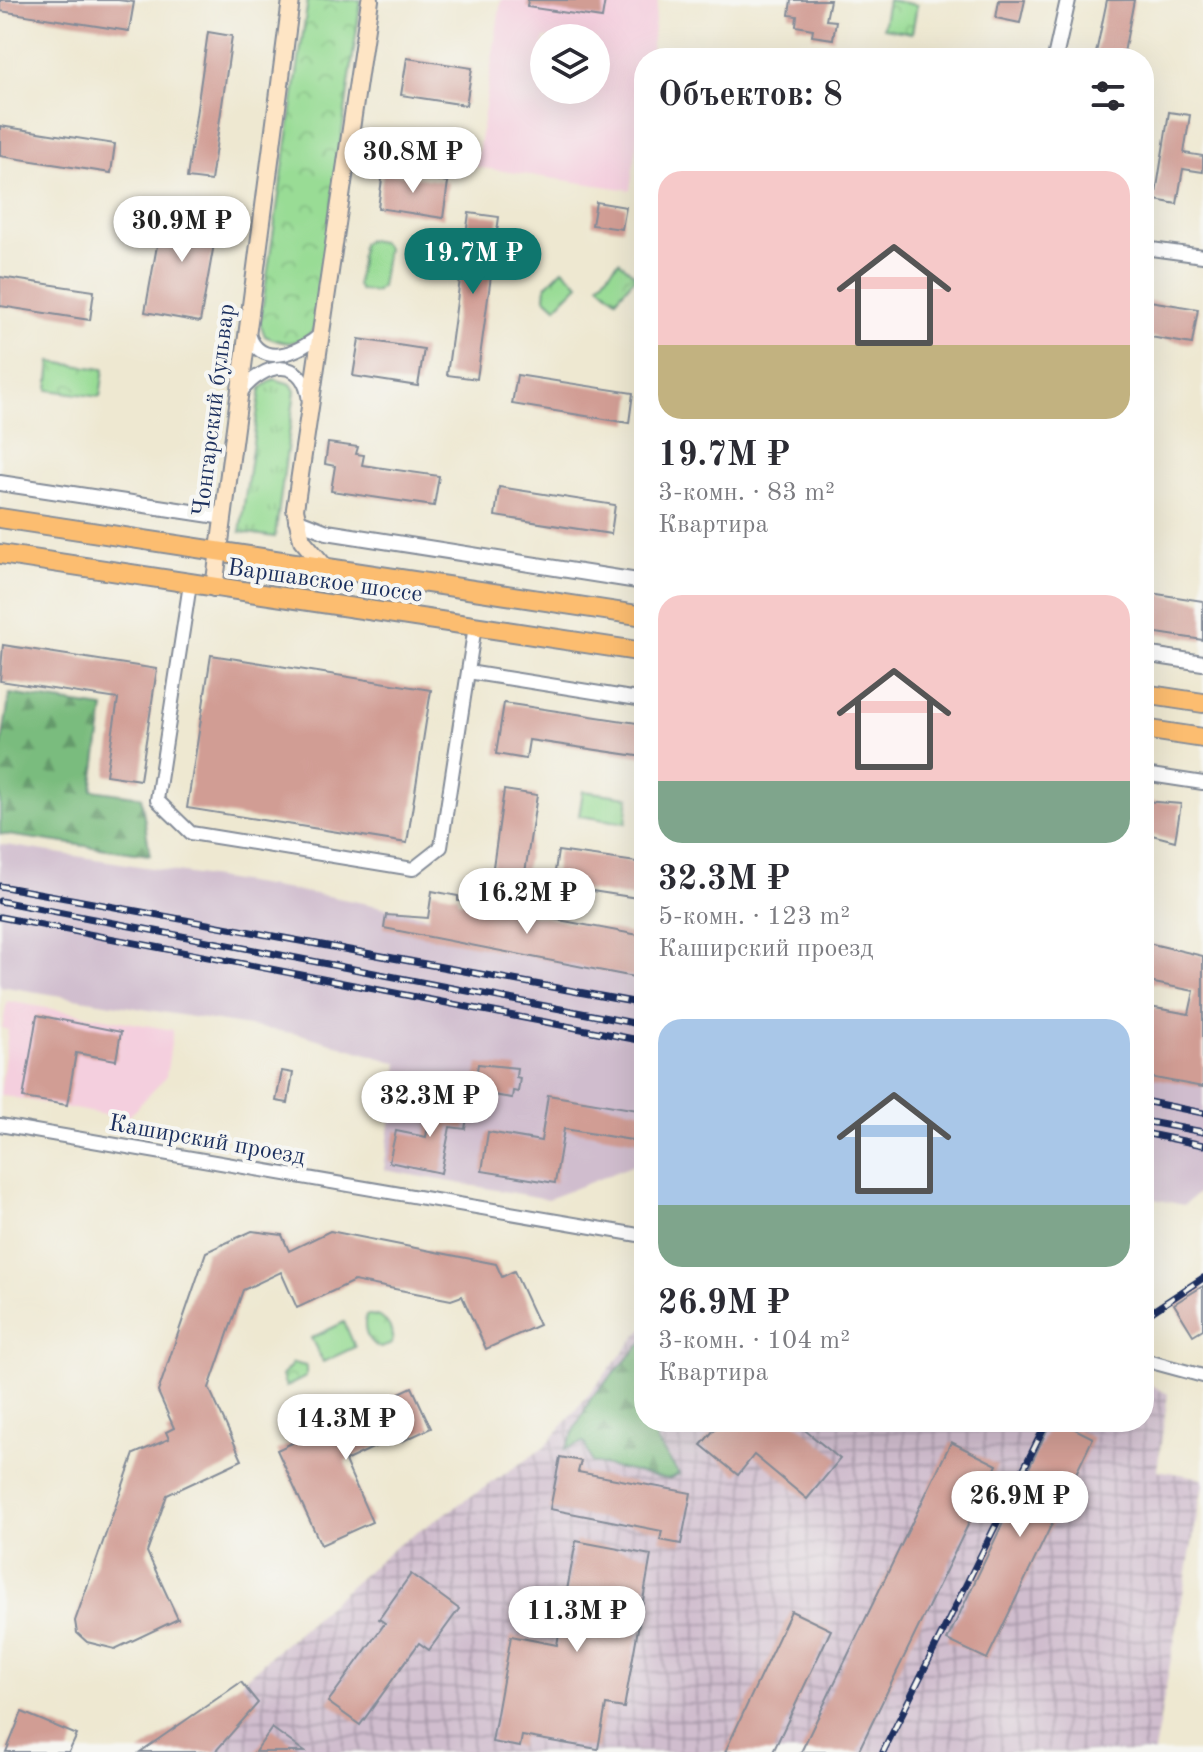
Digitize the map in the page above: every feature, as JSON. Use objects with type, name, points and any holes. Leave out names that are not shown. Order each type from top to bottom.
[{"type":"main road","name":"Чонгарский бульвар","points":[[214,588],[291,0]]},
{"type":"main road","points":[[325,567],[306,548],[296,520],[309,405],[370,0]]},
{"type":"main road","name":"Варшавское шоссе","points":[[0,518],[634,614]]},
{"type":"main road","name":"Варшавское шоссе","points":[[0,554],[634,650]]},
{"type":"main road","points":[[1154,696],[1203,703]]},
{"type":"main road","points":[[1154,731],[1203,738]]},
{"type":"street","points":[[1057,48],[1068,0]]},
{"type":"street","points":[[1154,249],[1203,256]]},
{"type":"street","points":[[247,323],[254,346],[269,355],[296,352],[321,334]]},
{"type":"street","points":[[237,397],[258,372],[272,367],[287,369],[300,377],[307,390],[309,405]]},
{"type":"street","points":[[0,483],[224,517]]},
{"type":"street","points":[[296,520],[327,532],[634,580]]},
{"type":"street","points":[[190,584],[157,800],[191,833],[413,869],[441,847],[475,626]]},
{"type":"street","points":[[1154,656],[1203,663]]},
{"type":"street","points":[[468,672],[634,698]]},
{"type":"street","points":[[1154,776],[1203,783]]},
{"type":"street","name":"Каширский проезд","points":[[0,1125],[634,1234]]},
{"type":"street","points":[[1154,1363],[1203,1376]]},
{"type":"shaded area","points":[[501,0],[658,0],[651,48],[634,48],[634,163],[630,190],[476,167]]},
{"type":"shaded area","points":[[0,844],[328,896],[634,958],[634,1165],[548,1199],[384,1170],[398,1063],[304,1035],[0,986]]},
{"type":"shaded area","points":[[7,1001],[173,1030],[166,1077],[126,1119],[0,1095],[8,1030],[2,1028]]},
{"type":"shaded area","points":[[1154,1065],[1203,1075],[1203,1189],[1184,1205],[1154,1199]]},
{"type":"shaded area","points":[[634,1339],[634,1432],[1154,1432],[1154,1386],[1168,1394],[1157,1470],[1203,1478],[1203,1484],[1154,1752],[140,1752],[241,1682],[392,1549],[545,1447]]},
{"type":"green space","points":[[308,0],[361,0],[314,330],[302,339],[285,342],[265,336],[260,323]]},
{"type":"green space","points":[[888,0],[917,5],[912,33],[883,28]]},
{"type":"green space","points":[[367,240],[382,242],[387,248],[381,287],[375,292],[360,290],[357,285],[362,244]]},
{"type":"green space","points":[[619,261],[634,274],[616,299],[599,284]]},
{"type":"green space","points":[[563,269],[579,284],[556,307],[545,297],[546,286]]},
{"type":"green space","points":[[51,362],[104,369],[100,397],[48,390]]},
{"type":"green space","points":[[274,379],[291,384],[295,391],[275,537],[240,532],[261,388]]},
{"type":"green space","points":[[10,694],[104,708],[92,790],[141,797],[150,855],[0,834],[0,754]]},
{"type":"green space","points":[[583,791],[629,797],[626,823],[579,816]]},
{"type":"green space","points":[[366,1315],[386,1322],[392,1344],[381,1348],[372,1343],[365,1330]]},
{"type":"green space","points":[[344,1322],[355,1347],[323,1362],[311,1338]]},
{"type":"green space","points":[[634,1352],[634,1432],[661,1432],[656,1440],[679,1474],[668,1479],[592,1463],[584,1442],[565,1449],[591,1398]]},
{"type":"green space","points":[[293,1363],[306,1366],[306,1377],[286,1387],[282,1376]]},
{"type":"building","points":[[0,0],[134,2],[129,31],[0,11]]},
{"type":"building","points":[[528,0],[605,0],[602,18],[527,7]]},
{"type":"building","points":[[791,0],[830,0],[826,20],[836,21],[833,39],[812,36],[813,29],[796,26],[797,16],[789,15]]},
{"type":"building","points":[[999,0],[1025,0],[1020,23],[996,18]]},
{"type":"building","points":[[1107,0],[1134,0],[1125,48],[1097,48]]},
{"type":"building","points":[[208,32],[232,36],[211,181],[187,178]]},
{"type":"building","points":[[407,58],[472,68],[466,105],[401,95]]},
{"type":"building","points":[[1169,112],[1190,115],[1184,153],[1203,156],[1203,172],[1183,169],[1177,204],[1155,200]]},
{"type":"building","points":[[0,126],[115,144],[111,173],[0,156]]},
{"type":"building","points":[[383,172],[448,182],[443,218],[378,208]]},
{"type":"building","points":[[596,202],[626,207],[622,229],[592,225]]},
{"type":"building","points":[[164,207],[219,216],[200,322],[145,312]]},
{"type":"building","points":[[469,213],[499,217],[477,379],[447,375]]},
{"type":"building","points":[[0,277],[94,291],[90,320],[0,306]]},
{"type":"building","points":[[1154,302],[1198,309],[1192,344],[1154,338]]},
{"type":"building","points":[[359,339],[424,349],[418,386],[353,376]]},
{"type":"building","points":[[517,375],[633,393],[629,423],[512,404]]},
{"type":"building","points":[[328,443],[358,447],[356,454],[364,455],[362,465],[439,476],[434,506],[331,491],[335,466],[325,464]]},
{"type":"building","points":[[499,487],[615,505],[611,534],[495,516]]},
{"type":"building","points":[[1154,594],[1203,601],[1203,640],[1154,633]]},
{"type":"building","points":[[3,645],[157,669],[140,780],[106,775],[118,699],[0,681]]},
{"type":"building","points":[[211,655],[431,690],[407,843],[187,808]]},
{"type":"building","points":[[504,703],[634,722],[634,756],[529,740],[526,759],[496,754]]},
{"type":"building","points":[[504,790],[537,795],[524,879],[492,874]]},
{"type":"building","points":[[1154,802],[1181,804],[1175,841],[1154,836]]},
{"type":"building","points":[[558,851],[634,862],[634,897],[553,885]]},
{"type":"building","points":[[432,891],[458,896],[458,901],[634,934],[634,977],[384,928],[386,915],[428,918]]},
{"type":"building","points":[[1154,944],[1203,956],[1203,1087],[1154,1078],[1154,1008],[1189,1014],[1194,991],[1154,983]]},
{"type":"building","points":[[37,1015],[121,1032],[116,1060],[76,1053],[67,1105],[23,1098]]},
{"type":"building","points":[[478,1064],[517,1068],[516,1077],[520,1078],[518,1092],[513,1091],[512,1098],[473,1092]]},
{"type":"building","points":[[282,1071],[293,1073],[288,1103],[276,1101]]},
{"type":"building","points":[[548,1095],[634,1109],[634,1140],[564,1129],[555,1183],[482,1171],[488,1132],[541,1141]]},
{"type":"building","points":[[456,1101],[470,1103],[465,1129],[450,1127],[441,1173],[389,1162],[396,1131],[426,1137],[432,1103],[455,1107]]},
{"type":"building","points":[[252,1231],[282,1235],[289,1251],[330,1231],[496,1264],[502,1277],[514,1271],[539,1325],[486,1349],[462,1296],[451,1300],[354,1281],[297,1308],[281,1272],[243,1290],[209,1388],[242,1460],[167,1495],[147,1552],[178,1619],[115,1649],[87,1642],[77,1633],[75,1621],[134,1454],[169,1439],[166,1432],[174,1428],[158,1392],[206,1252]]},
{"type":"building","points":[[1203,1286],[1203,1329],[1193,1335],[1174,1304]]},
{"type":"building","points":[[412,1387],[431,1428],[401,1442],[398,1436],[345,1461],[372,1522],[321,1545],[277,1450]]},
{"type":"building","points":[[712,1432],[807,1432],[840,1459],[807,1499],[754,1455],[738,1475],[701,1445]]},
{"type":"building","points":[[1046,1432],[1081,1432],[1093,1438],[987,1659],[947,1640]]},
{"type":"building","points":[[951,1442],[997,1465],[858,1752],[801,1752]]},
{"type":"building","points":[[560,1457],[581,1461],[578,1472],[691,1493],[681,1544],[660,1540],[662,1531],[550,1509]]},
{"type":"building","points":[[576,1541],[651,1555],[624,1708],[606,1705],[598,1749],[522,1736],[520,1747],[492,1742],[511,1636],[557,1645]]},
{"type":"building","points":[[411,1574],[459,1609],[429,1650],[419,1643],[360,1725],[328,1702],[385,1623],[379,1619]]},
{"type":"building","points":[[791,1611],[831,1630],[773,1752],[725,1752]]},
{"type":"building","points":[[241,1682],[258,1703],[215,1752],[140,1752]]},
{"type":"building","points":[[22,1712],[77,1735],[69,1752],[6,1752]]},
{"type":"building","points":[[272,1728],[305,1752],[255,1752]]},
{"type":"railway","points":[[0,886],[634,1002]]},
{"type":"railway","points":[[0,901],[634,1023]]},
{"type":"railway","points":[[0,917],[634,1039]]},
{"type":"railway","points":[[1154,1103],[1203,1113]]},
{"type":"railway","points":[[1154,1123],[1203,1132]]},
{"type":"railway","points":[[1154,1135],[1203,1145]]},
{"type":"railway","points":[[1154,1310],[1203,1278]]},
{"type":"railway","points":[[883,1752],[1042,1432]]}]
